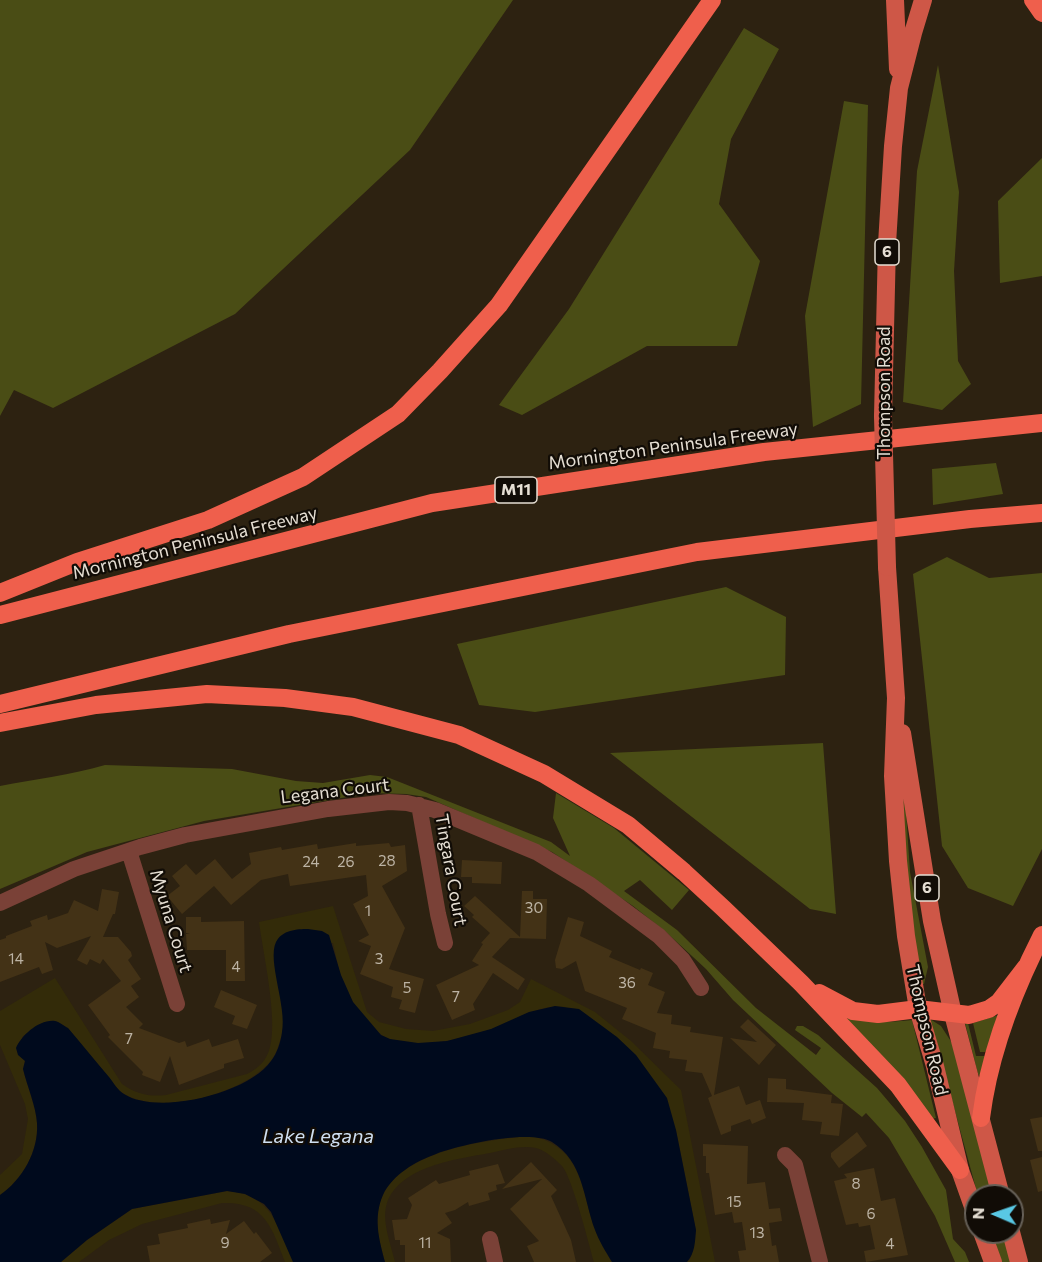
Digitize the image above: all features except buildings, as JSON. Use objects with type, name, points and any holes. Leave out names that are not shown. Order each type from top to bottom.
[{"type":"highway","points":[[0,593],[77,562],[208,520],[303,477],[398,414],[499,305],[712,0]]},
{"type":"highway","points":[[1033,0],[1042,13]]},
{"type":"highway","name":"Mornington Peninsula Freeway","points":[[0,615],[432,503],[764,452],[1042,423]]},
{"type":"highway","points":[[0,704],[289,634],[698,552],[969,519],[1042,513]]},
{"type":"highway","points":[[0,723],[96,705],[207,694],[285,698],[353,707],[459,735],[544,774],[628,825],[684,872],[801,983],[898,1085],[960,1170]]},
{"type":"highway","points":[[981,1118],[984,1092],[993,1056],[1026,967],[1042,936]]},
{"type":"highway","points":[[801,983],[853,1011],[878,1014],[918,1009],[969,1015],[989,1009],[1004,997],[1026,967]]},
{"type":"main road","name":"Thompson Road","points":[[895,0],[899,88]]},
{"type":"main road","name":"Thompson Road","points":[[923,0],[899,88],[893,146],[887,244],[883,416],[887,567],[896,698],[932,921],[953,1014],[998,1184]]},
{"type":"main road","name":"Thompson Road","points":[[896,698],[893,776],[898,861],[906,936],[918,1009],[935,1065],[965,1184]]},
{"type":"main road","points":[[986,1244],[993,1262]]},
{"type":"main road","points":[[1014,1244],[1019,1262]]},
{"type":"street","name":"Legana Court","points":[[0,903],[47,880],[129,851],[197,833],[328,809],[389,802],[419,805],[536,852],[589,884],[659,936],[683,960],[701,988]]},
{"type":"street","name":"Tingara Court","points":[[419,805],[445,943]]},
{"type":"street","name":"Myuna Court","points":[[129,851],[177,1004]]},
{"type":"street","points":[[785,1155],[795,1165],[820,1262]]},
{"type":"street","points":[[490,1239],[495,1262]]},
{"type":"shaded area","points":[[0,0],[513,0],[410,150],[235,314],[53,408],[14,390],[0,416]]},
{"type":"shaded area","points":[[744,28],[779,49],[731,139],[719,204],[760,261],[737,346],[647,346],[522,415],[499,405],[569,309]]},
{"type":"shaded area","points":[[938,65],[959,192],[954,271],[958,361],[971,384],[942,410],[903,402],[917,171]]},
{"type":"shaded area","points":[[844,101],[868,105],[861,404],[813,427],[805,316]]},
{"type":"shaded area","points":[[1042,158],[1042,276],[1000,283],[998,201]]},
{"type":"shaded area","points":[[996,463],[1003,494],[933,505],[932,469]]},
{"type":"shaded area","points":[[947,557],[989,578],[1042,573],[1042,849],[1013,906],[968,888],[942,846],[913,574]]},
{"type":"shaded area","points":[[726,587],[786,617],[785,675],[535,712],[479,705],[457,644]]},
{"type":"shaded area","points":[[823,743],[836,914],[810,909],[610,753]]},
{"type":"shaded area","points":[[897,762],[905,796],[910,872],[928,967],[924,984],[922,984],[910,921]]},
{"type":"shaded area","points":[[105,765],[232,769],[296,781],[323,783],[370,775],[387,777],[551,842],[570,856],[553,818],[556,793],[614,828],[689,890],[672,910],[640,880],[624,891],[677,930],[756,1008],[816,1055],[821,1048],[795,1030],[797,1026],[803,1026],[818,1035],[877,1088],[905,1121],[946,1190],[953,1239],[965,1252],[969,1262],[955,1262],[935,1216],[889,1138],[866,1113],[862,1117],[832,1093],[733,1000],[706,969],[666,932],[633,906],[552,852],[426,797],[371,793],[204,821],[87,852],[0,889],[0,786]]},
{"type":"shaded area","points":[[832,1007],[871,1021],[912,1020],[936,1118],[931,1119]]},
{"type":"shaded area","points":[[999,1015],[989,1046],[985,1052],[980,1052],[973,1023]]},
{"type":"shaded area","points":[[930,1019],[941,1026],[952,1043],[993,1184],[975,1184]]},
{"type":"shaded area","points":[[965,1023],[968,1023],[976,1056],[985,1056],[980,1076],[978,1074]]},
{"type":"shaded area","points":[[994,1244],[1006,1244],[1011,1262],[999,1262]]},
{"type":"sand","points":[[333,906],[367,1012],[379,1022],[406,1029],[433,1031],[470,1024],[508,1010],[520,1002],[531,979],[595,1012],[631,1041],[681,1090],[715,1262],[687,1262],[690,1259],[696,1230],[676,1130],[565,1007],[536,1010],[492,1029],[440,1042],[413,1043],[389,1039],[370,1025],[350,998],[338,968],[333,943],[274,948],[283,1013],[282,1034],[277,1050],[271,1060],[256,1074],[221,1092],[179,1102],[159,1103],[140,1100],[119,1090],[68,1028],[55,1021],[44,1023],[23,1036],[17,1052],[25,1061],[23,1069],[35,1110],[37,1134],[28,1164],[8,1189],[0,1195],[0,1175],[22,1154],[28,1119],[25,1104],[0,1045],[0,1011],[55,978],[122,1084],[132,1090],[154,1096],[166,1095],[247,1074],[265,1060],[272,1035],[269,985],[259,922]]},
{"type":"sand","points":[[531,1136],[548,1141],[561,1149],[570,1159],[582,1184],[597,1233],[612,1262],[594,1262],[575,1196],[562,1166],[543,1151],[525,1147],[431,1166],[404,1180],[394,1190],[385,1210],[386,1225],[395,1262],[385,1262],[377,1218],[385,1192],[398,1175],[439,1153],[488,1141]]},
{"type":"sand","points":[[227,1191],[242,1193],[264,1205],[278,1225],[293,1262],[285,1262],[271,1228],[257,1212],[237,1204],[222,1203],[142,1224],[109,1240],[79,1262],[61,1262],[87,1240],[132,1209]]},
{"type":"water","name":"Lake Legana","points":[[308,929],[322,931],[329,935],[341,975],[353,1002],[381,1035],[390,1039],[418,1043],[447,1041],[491,1029],[529,1012],[555,1006],[579,1009],[617,1037],[636,1055],[667,1098],[676,1130],[696,1230],[690,1259],[687,1262],[612,1262],[597,1234],[577,1170],[571,1160],[552,1142],[542,1138],[528,1137],[494,1140],[447,1150],[428,1157],[398,1175],[383,1195],[378,1212],[379,1237],[385,1262],[293,1262],[271,1212],[264,1204],[245,1194],[227,1191],[132,1209],[87,1240],[61,1262],[0,1262],[0,1195],[8,1189],[28,1164],[37,1134],[35,1110],[23,1069],[25,1061],[18,1055],[16,1048],[22,1038],[43,1023],[55,1021],[60,1023],[68,1028],[120,1091],[139,1100],[158,1103],[180,1102],[224,1091],[260,1073],[275,1055],[281,1039],[283,1021],[275,972],[276,942],[286,933]]}]
